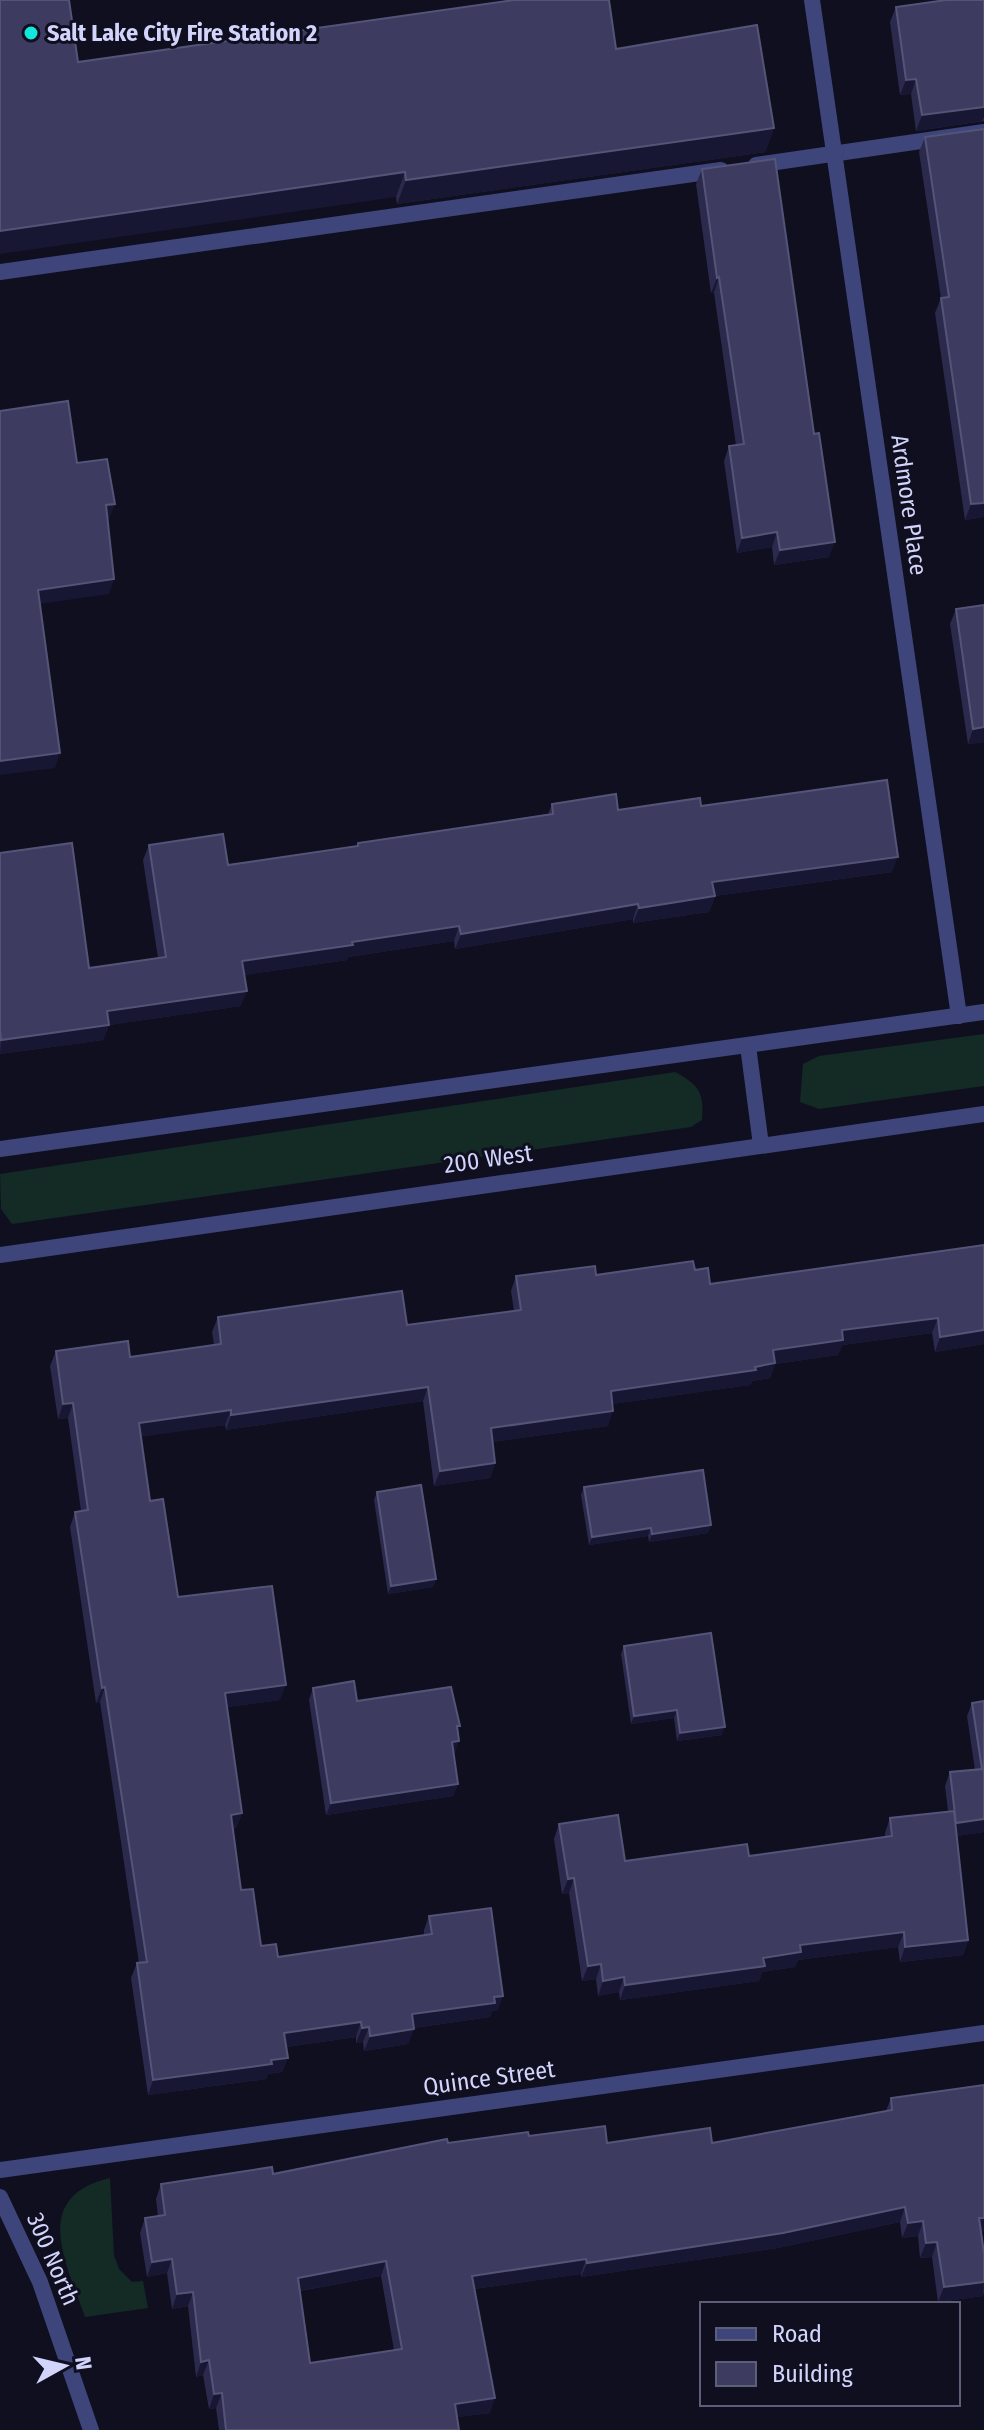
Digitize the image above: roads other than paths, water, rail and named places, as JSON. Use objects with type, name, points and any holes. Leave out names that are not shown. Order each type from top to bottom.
[{"type":"street","name":"Ardmore Place","points":[[812,0],[959,1016]]},
{"type":"street","points":[[0,272],[984,132]]},
{"type":"street","points":[[0,1149],[984,1012]]},
{"type":"street","points":[[748,1046],[761,1145]]},
{"type":"street","name":"200 West","points":[[0,1255],[984,1114]]},
{"type":"street","name":"Quince Street","points":[[0,2170],[984,2033]]},
{"type":"street","name":"300 North","points":[[0,2197],[40,2282],[91,2430]]},
{"type":"place","name":"Salt Lake City Fire Station 2","points":[[31,33]]}]
